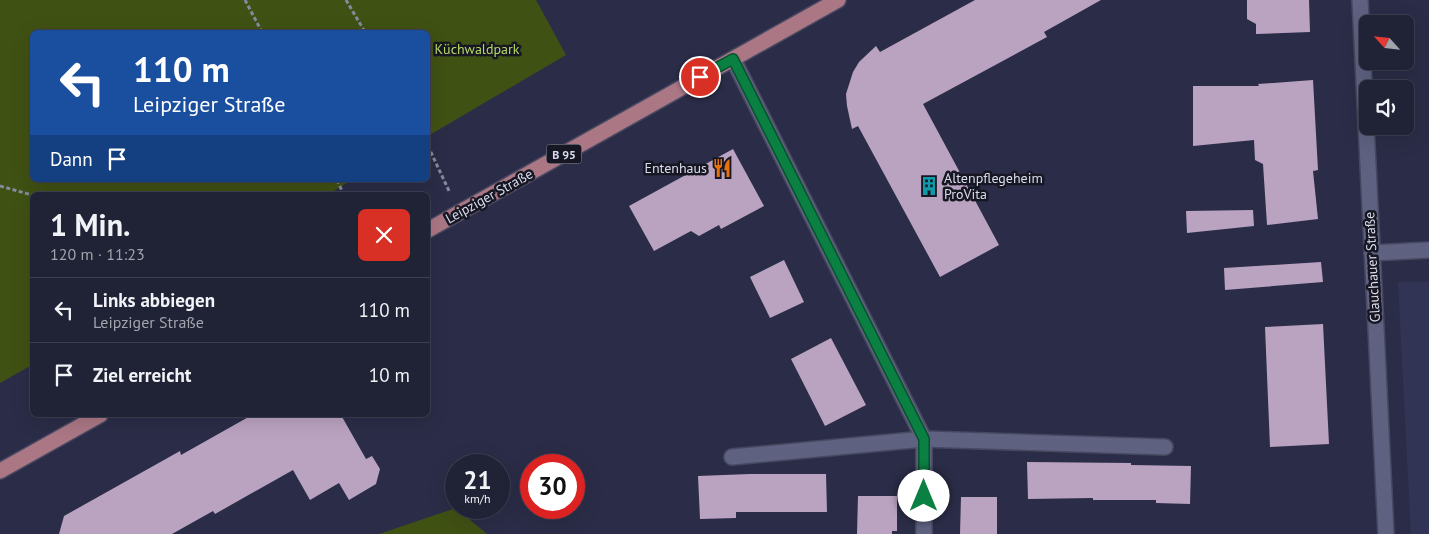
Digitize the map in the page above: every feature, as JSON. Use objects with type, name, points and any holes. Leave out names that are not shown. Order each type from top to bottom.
[{"type":"main road","name":"Leipziger Straße","points":[[430,229],[838,0]]},
{"type":"main road","points":[[0,470],[96,417]]},
{"type":"street","name":"Glauchauer Straße","points":[[1360,0],[1386,534]]},
{"type":"street","points":[[733,59],[924,439],[924,534]]},
{"type":"street","points":[[1372,253],[1429,250]]},
{"type":"street","points":[[732,457],[924,439],[1165,446]]},
{"type":"path","points":[[245,0],[261,30]]},
{"type":"path","points":[[346,0],[363,30]]},
{"type":"path","points":[[430,150],[459,212]]},
{"type":"path","points":[[0,186],[30,195]]},
{"type":"shaded area","points":[[1398,282],[1429,282],[1429,534],[1411,534]]},
{"type":"green space","name":"Küchwaldpark","points":[[0,0],[536,0],[566,55],[430,135],[430,30],[30,30],[30,182],[349,182],[332,192],[30,192],[30,366],[0,383]]},
{"type":"green space","points":[[445,512],[445,519],[469,519],[487,534],[379,534]]},
{"type":"building","name":"Altenpflegeheim ProVita","points":[[975,0],[1101,0],[1044,32],[1047,37],[923,104],[999,245],[940,277],[858,126],[852,129],[846,94],[853,72],[859,62],[876,46],[880,52]]},
{"type":"building","points":[[1247,0],[1309,0],[1310,32],[1256,34],[1256,24],[1247,19]]},
{"type":"building","points":[[1313,80],[1318,170],[1313,171],[1318,219],[1267,225],[1263,164],[1255,160],[1254,140],[1193,146],[1193,86],[1259,86],[1258,84]]},
{"type":"building","points":[[733,149],[764,206],[721,229],[719,225],[699,236],[691,231],[654,251],[629,206]]},
{"type":"building","points":[[1253,210],[1254,226],[1187,233],[1186,211]]},
{"type":"building","points":[[784,260],[804,302],[770,318],[750,277]]},
{"type":"building","points":[[1321,262],[1323,282],[1225,290],[1224,268]]},
{"type":"building","points":[[1323,324],[1329,444],[1270,447],[1265,327]]},
{"type":"building","points":[[831,338],[866,405],[825,426],[791,359]]},
{"type":"building","points":[[248,417],[342,417],[366,459],[372,456],[380,469],[376,484],[349,500],[339,483],[310,500],[293,470],[215,514],[213,511],[172,534],[59,534],[64,516],[180,451],[181,455]]},
{"type":"building","points":[[1027,462],[1131,463],[1131,465],[1191,466],[1190,504],[1156,503],[1156,500],[1093,500],[1093,498],[1028,499]]},
{"type":"building","points":[[826,474],[827,512],[736,512],[736,518],[700,519],[698,476]]},
{"type":"building","points":[[858,496],[897,496],[897,531],[892,531],[892,534],[857,534]]},
{"type":"building","points":[[961,497],[997,497],[997,534],[960,534]]},
{"type":"place","name":"Entenhaus","points":[[722,168]]},
{"type":"place","name":"Altenpflegeheim ProVita","points":[[929,186]]},
{"type":"route","points":[[700,77],[733,59],[924,439],[924,496]]}]
